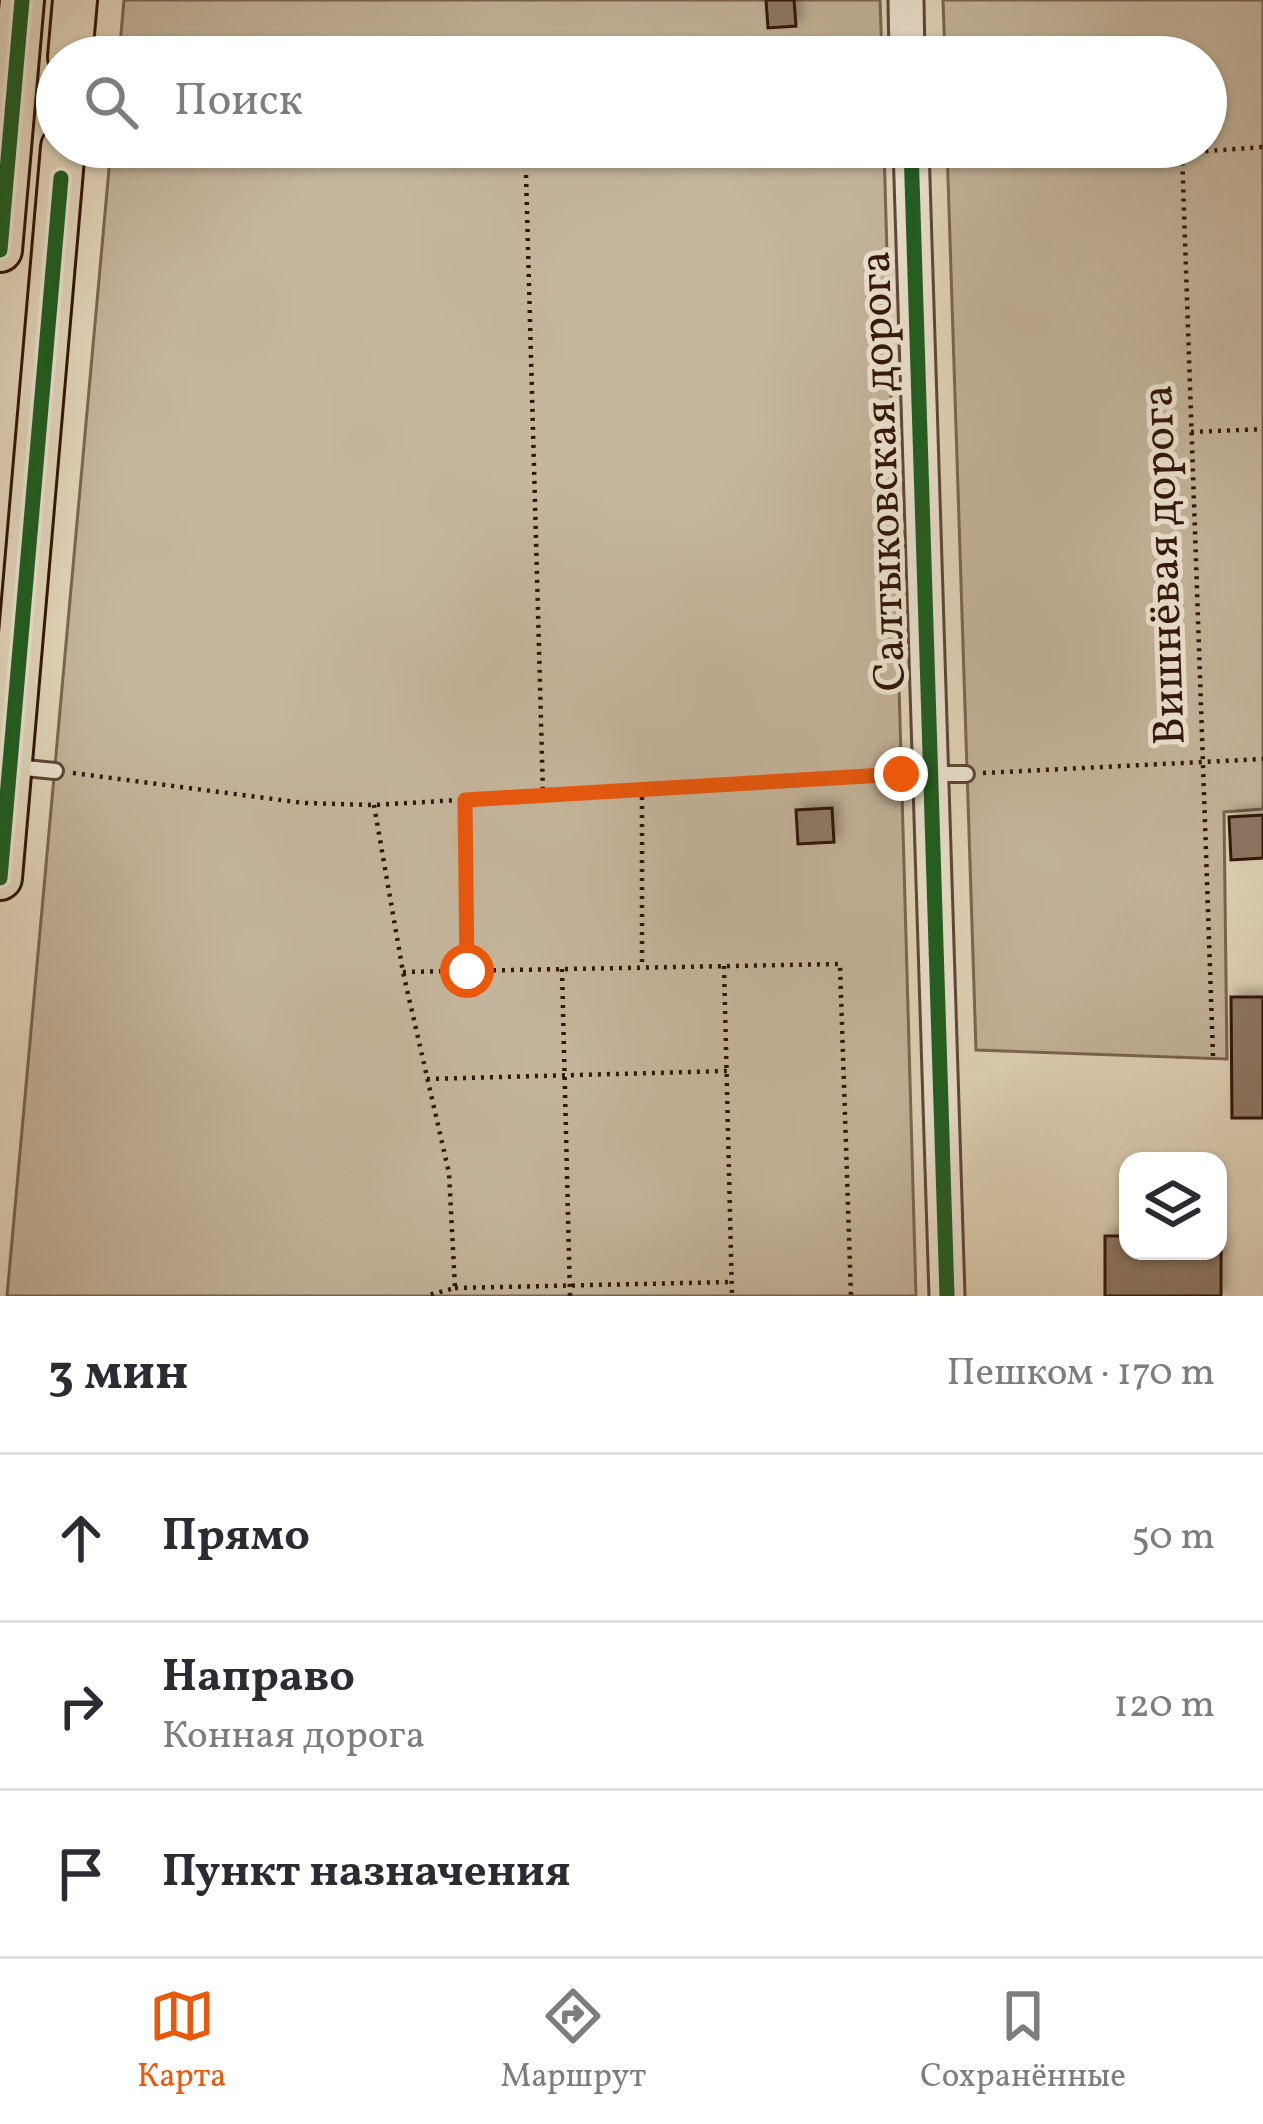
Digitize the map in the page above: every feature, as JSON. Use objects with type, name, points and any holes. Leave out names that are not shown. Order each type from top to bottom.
[{"type":"main road","points":[[0,250],[8,75],[22,0]]},
{"type":"main road","points":[[72,36],[75,0]]},
{"type":"main road","points":[[0,878],[61,168]]},
{"type":"street","points":[[906,0],[907,36]]},
{"type":"street","name":"Салтыковская дорога","points":[[911,168],[947,1296]]},
{"type":"lane","points":[[10,766],[55,771]]},
{"type":"path","points":[[526,175],[543,794]]},
{"type":"path","points":[[1191,432],[1263,429]]},
{"type":"path","points":[[55,771],[304,803],[374,805],[1263,759]]},
{"type":"path","points":[[642,788],[642,968]]},
{"type":"path","points":[[465,800],[467,971]]},
{"type":"path","points":[[374,805],[403,972],[448,1173],[455,1288]]},
{"type":"path","points":[[403,972],[840,964],[850,1296]]},
{"type":"path","points":[[724,966],[732,1296]]},
{"type":"path","points":[[562,968],[570,1296]]},
{"type":"path","points":[[427,1079],[727,1071]]},
{"type":"path","points":[[425,1296],[455,1288],[731,1282]]},
{"type":"shaded area","points":[[124,0],[880,0],[881,36],[121,36]]},
{"type":"shaded area","points":[[943,0],[1263,0],[1263,809],[1224,812],[1227,1059],[976,1050],[948,168],[1227,168],[1227,36],[944,36]]},
{"type":"shaded area","points":[[109,168],[885,168],[916,1296],[7,1296]]},
{"type":"building","points":[[766,0],[794,0],[796,26],[768,28]]},
{"type":"building","points":[[832,808],[834,842],[798,844],[796,810]]},
{"type":"building","points":[[1263,815],[1263,858],[1231,860],[1229,817]]},
{"type":"building","points":[[1231,997],[1263,997],[1263,1118],[1232,1118]]},
{"type":"building","points":[[1105,1236],[1119,1236],[1119,1260],[1221,1260],[1221,1296],[1105,1296]]},
{"type":"cycle path","points":[[0,250],[22,0]]},
{"type":"cycle path","points":[[912,168],[947,1296]]},
{"type":"cycle path","points":[[0,878],[61,178]]},
{"type":"route","points":[[467,971],[465,800],[901,774]]}]
